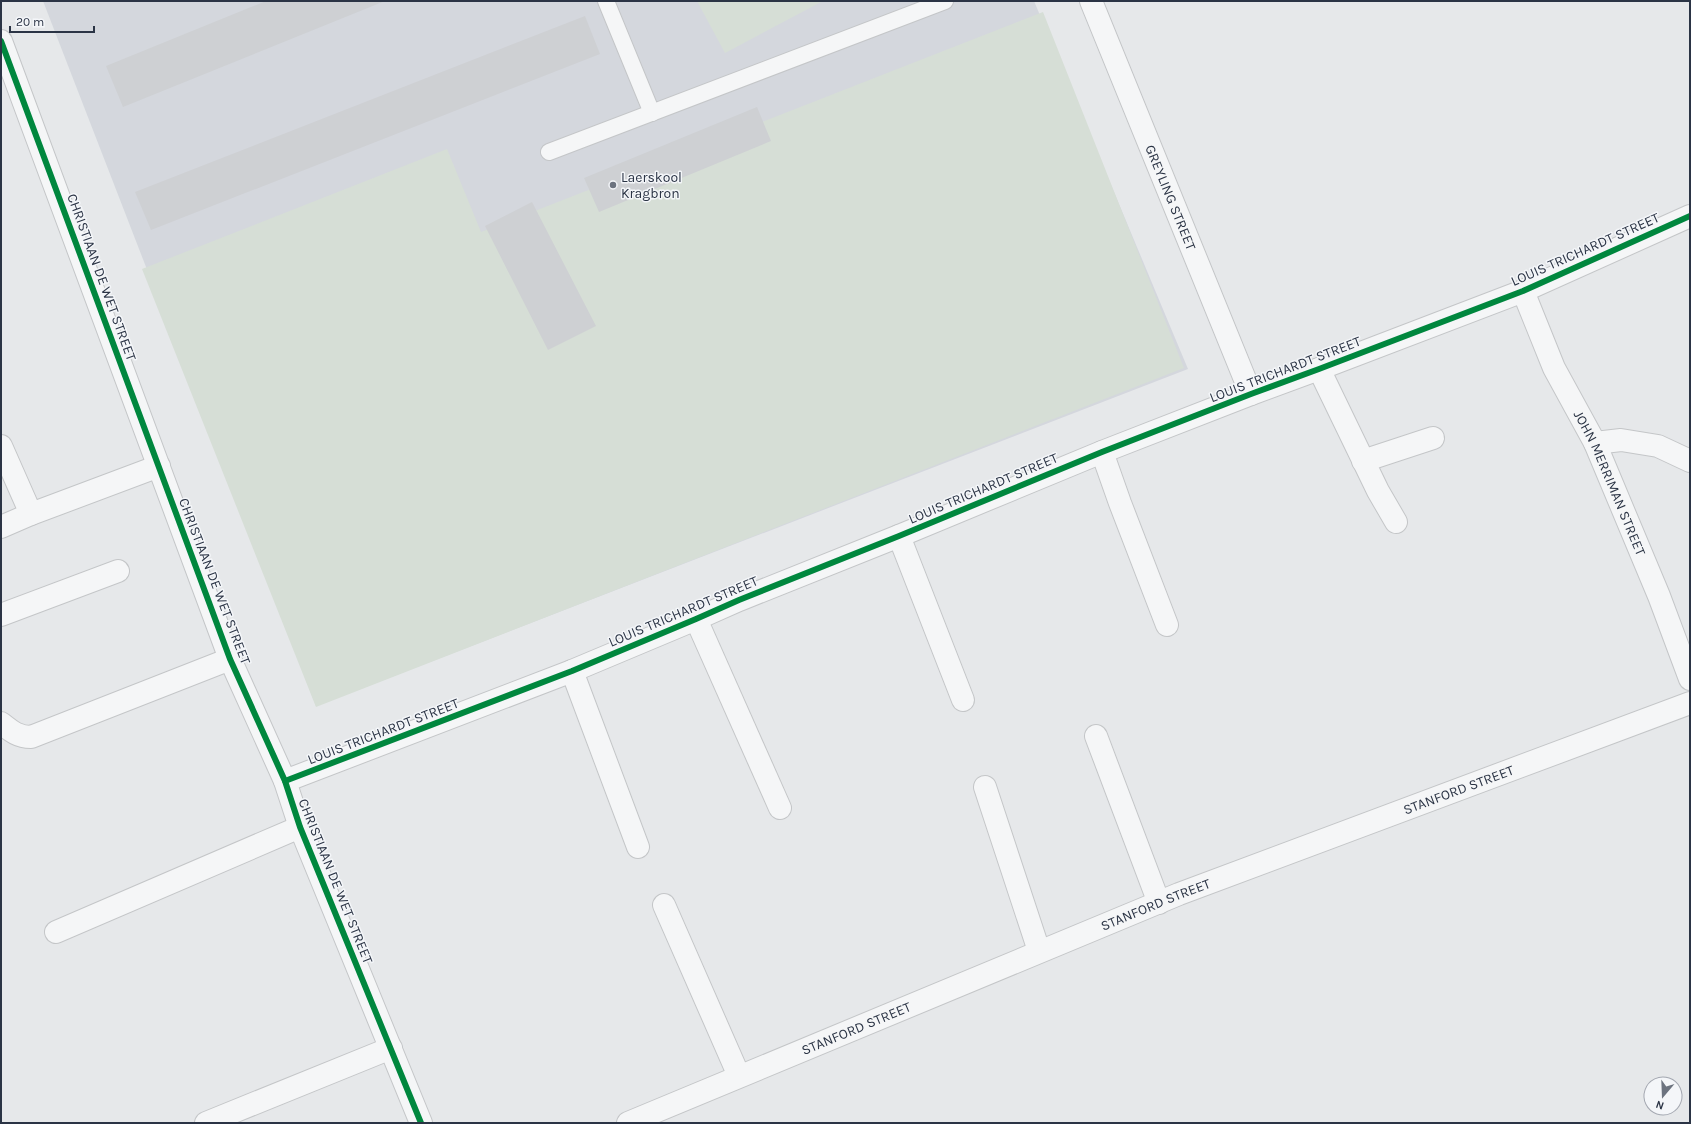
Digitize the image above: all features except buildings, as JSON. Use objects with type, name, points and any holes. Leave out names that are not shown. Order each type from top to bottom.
[{"type":"street","name":"GREYLING STREET","points":[[1091,1],[1251,394]]},
{"type":"street","name":"CHRISTIAAN DE WET STREET","points":[[1,41],[230,659],[285,781],[300,827],[421,1123]]},
{"type":"street","name":"LOUIS TRICHARDT STREET","points":[[285,781],[572,671],[738,600],[899,536],[1102,452],[1523,291],[1690,216]]},
{"type":"street","name":"JOHN MERRIMAN STREET","points":[[1523,291],[1554,368],[1595,443],[1658,596],[1690,679]]},
{"type":"street","points":[[1319,369],[1378,491],[1396,522]]},
{"type":"street","points":[[1363,461],[1433,438]]},
{"type":"street","points":[[1595,443],[1621,440],[1658,446],[1690,461]]},
{"type":"street","points":[[1,446],[31,514]]},
{"type":"street","points":[[1102,452],[1167,625]]},
{"type":"street","points":[[1,527],[31,514],[159,466]]},
{"type":"street","points":[[899,536],[963,700]]},
{"type":"street","points":[[1,616],[118,571]]},
{"type":"street","points":[[696,619],[780,808]]},
{"type":"street","points":[[1,723],[15,734],[22,737],[30,737],[230,659]]},
{"type":"street","points":[[572,671],[638,847]]},
{"type":"street","name":"STANFORD STREET","points":[[628,1123],[1186,891],[1690,703]]},
{"type":"street","points":[[1096,736],[1159,903]]},
{"type":"street","points":[[984,787],[1039,951]]},
{"type":"street","points":[[56,932],[300,827]]},
{"type":"street","points":[[664,905],[739,1076]]},
{"type":"street","points":[[206,1123],[390,1048]]},
{"type":"lane","points":[[606,1],[652,113]]},
{"type":"lane","points":[[549,152],[945,1]]},
{"type":"shaded area","name":"Laerskool Kragbron","points":[[43,1],[1034,1],[1188,369],[316,706]]},
{"type":"shaded area","points":[[697,1],[823,1],[725,53]]},
{"type":"shaded area","name":"Laerskool Kragbron","points":[[1043,12],[1184,368],[316,707],[142,269],[447,149],[481,232]]},
{"type":"cycle path","points":[[1,41],[230,659],[285,781],[300,827],[421,1123]]},
{"type":"cycle path","points":[[285,781],[572,671],[739,600],[1102,452],[1523,291],[1690,216]]},
{"type":"place","name":"Laerskool Kragbron","points":[[613,185]]}]
